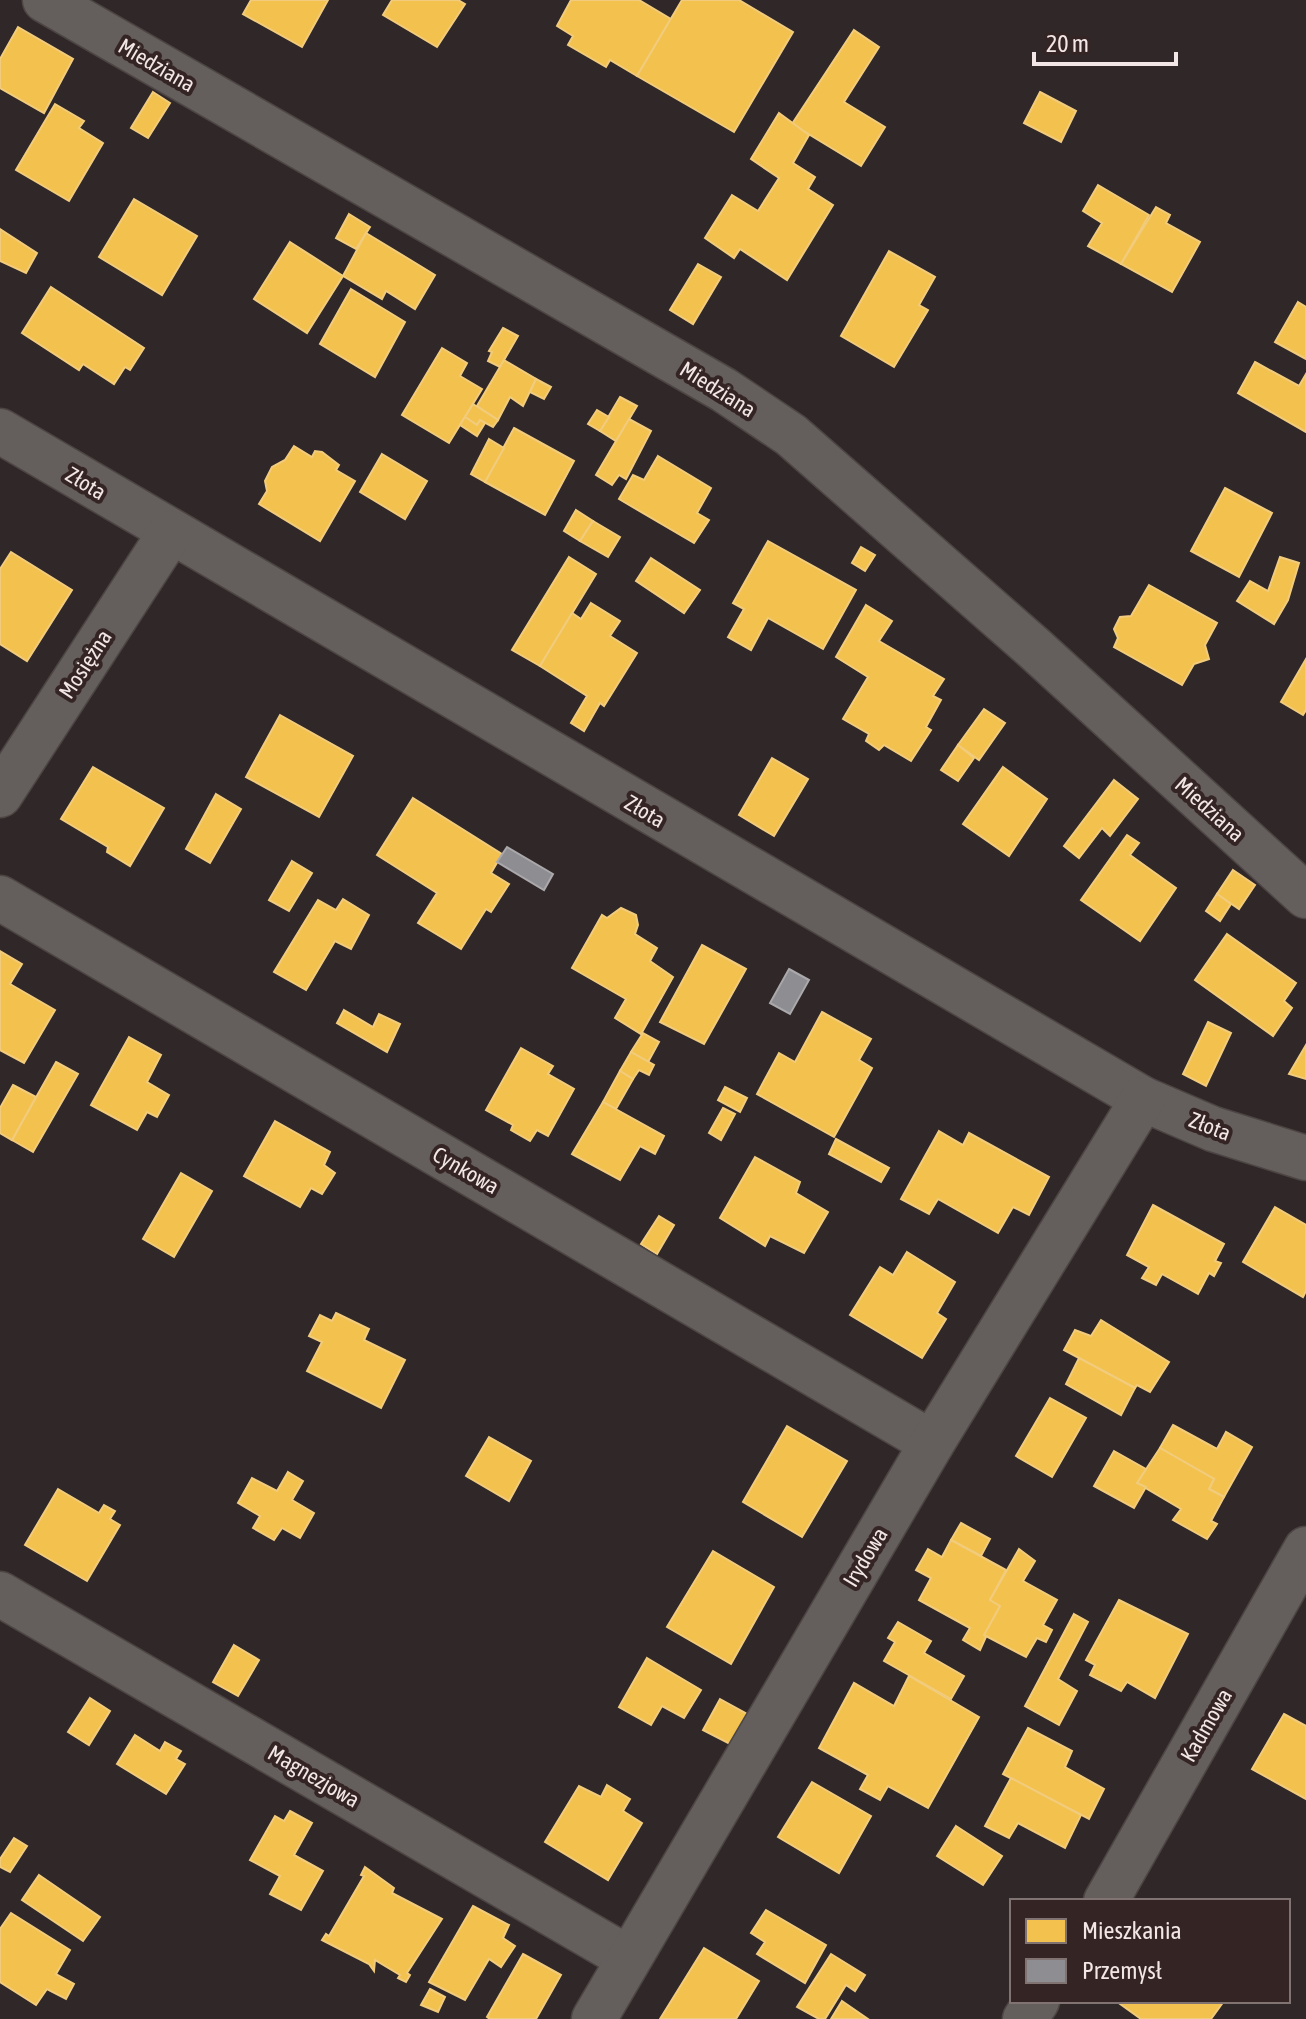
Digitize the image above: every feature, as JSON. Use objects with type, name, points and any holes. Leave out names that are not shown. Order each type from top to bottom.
[{"type":"street","name":"Miedziana","points":[[45,0],[724,390],[791,435],[1034,648],[1306,896]]},
{"type":"street","name":"Złota","points":[[0,431],[1143,1099],[1213,1129],[1306,1158]]},
{"type":"street","name":"Mosiężna","points":[[0,795],[170,533]]},
{"type":"street","name":"Cynkowa","points":[[0,898],[932,1443]]},
{"type":"street","name":"Irydowa","points":[[594,2019],[932,1443],[1143,1099]]},
{"type":"street","name":"Kadmowa","points":[[1107,1899],[1306,1549]]},
{"type":"street","name":"Magnezjowa","points":[[0,1594],[628,1958]]},
{"type":"building: Mieszkania","points":[[251,0],[328,0],[302,47],[243,14]]},
{"type":"building: Mieszkania","points":[[392,0],[458,0],[465,4],[437,47],[383,15]]},
{"type":"building: Mieszkania","points":[[571,0],[639,0],[671,19],[637,76],[610,60],[606,67],[568,45],[573,36],[557,26]]},
{"type":"building: Mieszkania","points":[[682,0],[739,0],[793,32],[734,132],[637,76]]},
{"type":"building: Mieszkania","points":[[18,27],[73,59],[44,113],[0,88],[0,59]]},
{"type":"building: Mieszkania","points":[[854,30],[879,47],[844,102],[885,127],[861,166],[792,124]]},
{"type":"building: Mieszkania","points":[[153,92],[170,103],[148,138],[131,128]]},
{"type":"building: Mieszkania","points":[[1040,92],[1076,111],[1061,142],[1024,123]]},
{"type":"building: Mieszkania","points":[[55,104],[84,121],[79,128],[103,143],[69,201],[16,170]]},
{"type":"building: Mieszkania","points":[[779,113],[809,135],[793,163],[815,177],[808,189],[833,205],[787,280],[740,249],[734,258],[705,238],[732,195],[758,211],[779,178],[751,159]]},
{"type":"building: Mieszkania","points":[[1098,185],[1149,215],[1121,264],[1088,246],[1102,223],[1083,211]]},
{"type":"building: Mieszkania","points":[[134,199],[197,236],[162,295],[99,257]]},
{"type":"building: Mieszkania","points":[[1156,207],[1170,215],[1166,223],[1200,242],[1172,292],[1121,264]]},
{"type":"building: Mieszkania","points":[[349,214],[370,227],[356,249],[336,238]]},
{"type":"building: Mieszkania","points":[[0,229],[37,253],[26,273],[0,261]]},
{"type":"building: Mieszkania","points":[[366,233],[435,275],[415,309],[386,291],[382,299],[343,276]]},
{"type":"building: Mieszkania","points":[[290,242],[343,276],[307,333],[254,299]]},
{"type":"building: Mieszkania","points":[[889,251],[935,277],[919,305],[928,310],[894,367],[841,336]]},
{"type":"building: Mieszkania","points":[[698,264],[721,277],[693,324],[670,310]]},
{"type":"building: Mieszkania","points":[[51,287],[144,348],[130,370],[125,367],[114,384],[83,364],[79,370],[22,333]]},
{"type":"building: Mieszkania","points":[[351,289],[405,322],[375,377],[320,344]]},
{"type":"building: Mieszkania","points":[[1298,302],[1306,307],[1306,359],[1275,342]]},
{"type":"building: Mieszkania","points":[[503,328],[518,336],[500,367],[488,361],[492,352],[489,351]]},
{"type":"building: Mieszkania","points":[[442,348],[467,363],[460,376],[482,389],[449,443],[402,415]]},
{"type":"building: Mieszkania","points":[[504,360],[536,379],[523,406],[510,397],[498,420],[477,406]]},
{"type":"building: Mieszkania","points":[[1255,362],[1299,386],[1306,374],[1306,432],[1238,393]]},
{"type":"building: Mieszkania","points":[[536,379],[551,387],[544,399],[530,392]]},
{"type":"building: Mieszkania","points":[[620,397],[637,406],[616,441],[600,431]]},
{"type":"building: Mieszkania","points":[[473,404],[498,420],[493,427],[480,420],[477,425],[465,417]]},
{"type":"building: Mieszkania","points":[[597,410],[609,417],[600,431],[588,424]]},
{"type":"building: Mieszkania","points":[[465,417],[477,425],[480,420],[485,423],[477,436],[460,425]]},
{"type":"building: Mieszkania","points":[[629,419],[651,431],[626,479],[619,475],[612,485],[596,475]]},
{"type":"building: Mieszkania","points":[[514,428],[574,461],[545,515],[485,482]]},
{"type":"building: Mieszkania","points":[[489,439],[504,448],[485,482],[471,474]]},
{"type":"building: Mieszkania","points":[[294,446],[312,457],[315,451],[322,452],[339,465],[336,470],[355,481],[320,541],[259,504],[267,491],[265,481],[272,467],[285,460]]},
{"type":"building: Mieszkania","points":[[382,454],[427,481],[405,519],[360,492]]},
{"type":"building: Mieszkania","points":[[658,456],[711,488],[697,513],[709,520],[694,543],[619,499],[633,475],[644,480]]},
{"type":"building: Mieszkania","points":[[1225,488],[1272,513],[1239,577],[1191,551]]},
{"type":"building: Mieszkania","points":[[576,510],[593,521],[580,541],[564,531]]},
{"type":"building: Mieszkania","points":[[593,521],[620,537],[608,557],[580,541]]},
{"type":"building: Mieszkania","points":[[768,541],[856,590],[823,649],[768,618],[751,650],[728,637],[744,609],[733,603]]},
{"type":"building: Mieszkania","points":[[861,547],[875,555],[865,571],[852,563]]},
{"type":"building: Mieszkania","points":[[11,552],[72,590],[27,661],[0,644],[0,569]]},
{"type":"building: Mieszkania","points":[[569,557],[596,574],[540,666],[512,650]]},
{"type":"building: Mieszkania","points":[[1280,557],[1299,563],[1288,600],[1274,624],[1237,601],[1250,581],[1268,591]]},
{"type":"building: Mieszkania","points":[[651,558],[700,590],[684,613],[636,581]]},
{"type":"building: Mieszkania","points":[[1149,585],[1217,623],[1205,645],[1209,659],[1194,664],[1182,685],[1114,647],[1118,638],[1114,629],[1120,617],[1131,616]]},
{"type":"building: Mieszkania","points":[[591,603],[620,621],[610,636],[637,653],[604,706],[600,703],[584,731],[571,723],[587,696],[540,666],[572,613],[581,619]]},
{"type":"building: Mieszkania","points":[[866,605],[892,621],[879,641],[944,679],[933,696],[941,700],[926,727],[931,730],[911,761],[884,745],[879,750],[866,741],[869,734],[843,719],[868,677],[836,657]]},
{"type":"building: Mieszkania","points":[[1306,659],[1306,710],[1303,715],[1281,702]]},
{"type":"building: Mieszkania","points":[[984,709],[1005,723],[979,760],[958,745]]},
{"type":"building: Mieszkania","points":[[280,715],[353,756],[319,817],[246,777]]},
{"type":"building: Mieszkania","points":[[958,745],[974,758],[958,781],[941,770]]},
{"type":"building: Mieszkania","points":[[772,758],[808,779],[774,836],[739,815]]},
{"type":"building: Mieszkania","points":[[93,767],[164,808],[130,866],[107,852],[108,847],[61,819]]},
{"type":"building: Mieszkania","points":[[1003,767],[1047,799],[1009,856],[963,824]]},
{"type":"building: Mieszkania","points":[[1114,780],[1138,799],[1110,836],[1102,828],[1079,858],[1064,846]]},
{"type":"building: Mieszkania","points":[[216,794],[241,809],[210,863],[186,849]]},
{"type":"building: Mieszkania","points":[[413,798],[502,854],[491,873],[509,884],[491,912],[486,909],[461,949],[418,923],[437,893],[377,855]]},
{"type":"building: Mieszkania","points":[[1127,835],[1139,843],[1130,855],[1176,888],[1140,941],[1081,900]]},
{"type":"building: Mieszkania","points":[[292,861],[312,873],[289,911],[269,900]]},
{"type":"building: Mieszkania","points":[[1233,870],[1255,885],[1239,909],[1217,894]]},
{"type":"building: Mieszkania","points":[[1217,894],[1231,904],[1220,921],[1206,911]]},
{"type":"building: Mieszkania","points":[[343,899],[369,915],[351,949],[335,941],[306,990],[274,972],[318,900],[336,910]]},
{"type":"building: Mieszkania","points":[[621,908],[636,915],[638,925],[635,934],[657,948],[650,961],[673,977],[641,1034],[615,1018],[626,999],[572,968],[602,915],[607,918]]},
{"type":"building: Mieszkania","points":[[1227,934],[1296,983],[1284,1001],[1292,1008],[1273,1036],[1195,980]]},
{"type":"building: Mieszkania","points":[[702,945],[746,969],[704,1044],[660,1022]]},
{"type":"building: Mieszkania","points":[[0,951],[22,964],[10,984],[55,1010],[24,1063],[0,1050]]},
{"type":"building: Mieszkania","points":[[344,1010],[373,1027],[379,1014],[400,1024],[387,1052],[337,1023]]},
{"type":"building: Mieszkania","points":[[822,1012],[871,1039],[859,1060],[872,1068],[834,1137],[757,1094],[779,1053],[795,1062]]},
{"type":"building: Mieszkania","points":[[1208,1022],[1231,1033],[1206,1086],[1183,1074]]},
{"type":"building: Mieszkania","points":[[643,1033],[659,1042],[648,1062],[631,1052]]},
{"type":"building: Mieszkania","points":[[129,1037],[161,1055],[147,1082],[169,1095],[157,1117],[147,1112],[137,1130],[91,1105]]},
{"type":"building: Mieszkania","points":[[1306,1045],[1306,1079],[1289,1074]]},
{"type":"building: Mieszkania","points":[[521,1048],[553,1066],[548,1074],[574,1089],[548,1136],[537,1130],[530,1141],[511,1130],[513,1125],[486,1110]]},
{"type":"building: Mieszkania","points":[[631,1052],[654,1065],[649,1075],[639,1070],[633,1079],[620,1071]]},
{"type":"building: Mieszkania","points":[[56,1062],[78,1074],[33,1152],[12,1140]]},
{"type":"building: Mieszkania","points":[[620,1071],[633,1079],[616,1109],[603,1102]]},
{"type":"building: Mieszkania","points":[[13,1085],[36,1097],[12,1140],[0,1133],[0,1108]]},
{"type":"building: Mieszkania","points":[[725,1087],[747,1098],[740,1112],[718,1100]]},
{"type":"building: Mieszkania","points":[[603,1102],[664,1136],[655,1154],[640,1146],[620,1180],[572,1154]]},
{"type":"building: Mieszkania","points":[[723,1108],[735,1114],[721,1140],[709,1133]]},
{"type":"building: Mieszkania","points":[[275,1121],[330,1152],[324,1165],[335,1173],[322,1194],[311,1188],[300,1207],[244,1176]]},
{"type":"building: Mieszkania","points":[[939,1131],[963,1145],[969,1133],[1049,1177],[1029,1215],[1013,1207],[998,1233],[938,1199],[929,1214],[901,1199]]},
{"type":"building: Mieszkania","points":[[836,1139],[889,1168],[881,1182],[829,1154]]},
{"type":"building: Mieszkania","points":[[755,1157],[800,1182],[796,1193],[828,1212],[804,1253],[770,1236],[765,1246],[720,1218]]},
{"type":"building: Mieszkania","points":[[181,1173],[212,1191],[174,1257],[143,1239]]},
{"type":"building: Mieszkania","points":[[1153,1205],[1224,1244],[1215,1261],[1221,1263],[1214,1276],[1209,1273],[1198,1294],[1162,1274],[1156,1285],[1142,1278],[1149,1267],[1127,1255]]},
{"type":"building: Mieszkania","points":[[1275,1207],[1306,1225],[1306,1291],[1303,1297],[1243,1262]]},
{"type":"building: Mieszkania","points":[[659,1216],[674,1225],[657,1254],[641,1244]]},
{"type":"building: Mieszkania","points":[[907,1252],[955,1282],[937,1313],[946,1319],[922,1358],[850,1315],[880,1267],[893,1275]]},
{"type":"building: Mieszkania","points":[[336,1313],[369,1329],[364,1340],[405,1360],[381,1408],[307,1371],[322,1342],[309,1336],[320,1315],[332,1321]]},
{"type":"building: Mieszkania","points":[[1101,1320],[1169,1362],[1150,1392],[1137,1385],[1135,1388],[1064,1350],[1075,1330],[1091,1336]]},
{"type":"building: Mieszkania","points":[[1079,1358],[1135,1388],[1121,1415],[1066,1384]]},
{"type":"building: Mieszkania","points":[[1050,1398],[1086,1418],[1052,1477],[1016,1456]]},
{"type":"building: Mieszkania","points":[[1173,1425],[1217,1449],[1226,1432],[1252,1447],[1224,1497],[1209,1489],[1214,1479],[1160,1448]]},
{"type":"building: Mieszkania","points":[[787,1426],[847,1461],[802,1537],[743,1502]]},
{"type":"building: Mieszkania","points":[[489,1437],[531,1461],[509,1501],[466,1476]]},
{"type":"building: Mieszkania","points":[[1160,1448],[1214,1479],[1209,1489],[1224,1497],[1211,1521],[1217,1524],[1207,1539],[1173,1520],[1181,1509],[1137,1483]]},
{"type":"building: Mieszkania","points":[[1114,1451],[1146,1469],[1137,1483],[1146,1487],[1134,1508],[1094,1486]]},
{"type":"building: Mieszkania","points":[[288,1472],[303,1481],[292,1500],[314,1513],[300,1538],[282,1528],[274,1540],[253,1528],[260,1516],[238,1503],[252,1478],[277,1491]]},
{"type":"building: Mieszkania","points":[[58,1489],[99,1513],[104,1505],[115,1511],[110,1519],[120,1525],[87,1581],[25,1545]]},
{"type":"building: Mieszkania","points":[[961,1523],[990,1539],[981,1556],[951,1540]]},
{"type":"building: Mieszkania","points":[[951,1540],[1006,1570],[990,1600],[1000,1606],[980,1650],[963,1640],[970,1628],[919,1600],[931,1578],[916,1570],[928,1549],[942,1557]]},
{"type":"building: Mieszkania","points":[[1019,1549],[1035,1561],[1023,1581],[1057,1600],[1043,1625],[1052,1630],[1046,1642],[1037,1638],[1026,1657],[984,1635],[1000,1606],[990,1600]]},
{"type":"building: Mieszkania","points":[[713,1551],[774,1587],[731,1664],[667,1627]]},
{"type":"building: Mieszkania","points":[[1119,1600],[1188,1634],[1155,1698],[1127,1682],[1121,1691],[1090,1675],[1095,1665],[1086,1660]]},
{"type":"building: Mieszkania","points":[[1074,1614],[1088,1622],[1058,1679],[1077,1691],[1059,1725],[1025,1706]]},
{"type":"building: Mieszkania","points":[[898,1622],[931,1641],[924,1653],[964,1676],[951,1699],[884,1661],[895,1642],[888,1638]]},
{"type":"building: Mieszkania","points":[[234,1645],[259,1660],[238,1696],[213,1682]]},
{"type":"building: Mieszkania","points":[[647,1658],[701,1690],[684,1718],[662,1706],[651,1725],[619,1707]]},
{"type":"building: Mieszkania","points":[[909,1676],[979,1717],[928,1808],[888,1786],[880,1800],[860,1789],[868,1775],[819,1748],[854,1683],[894,1706]]},
{"type":"building: Mieszkania","points":[[90,1698],[110,1711],[89,1745],[68,1732]]},
{"type":"building: Mieszkania","points":[[720,1699],[747,1714],[730,1744],[703,1730]]},
{"type":"building: Mieszkania","points":[[1284,1714],[1306,1726],[1306,1799],[1252,1769]]},
{"type":"building: Mieszkania","points":[[1028,1728],[1072,1751],[1065,1767],[1104,1789],[1089,1819],[1003,1774]]},
{"type":"building: Mieszkania","points":[[135,1735],[160,1751],[165,1742],[181,1751],[176,1759],[185,1764],[166,1794],[117,1764]]},
{"type":"building: Mieszkania","points":[[1011,1778],[1081,1815],[1065,1848],[1018,1823],[1009,1838],[985,1826]]},
{"type":"building: Mieszkania","points":[[812,1782],[871,1816],[839,1873],[778,1837]]},
{"type":"building: Mieszkania","points":[[607,1785],[630,1799],[623,1811],[642,1823],[608,1880],[545,1842],[579,1786],[601,1797]]},
{"type":"building: Mieszkania","points":[[290,1811],[312,1823],[294,1855],[323,1871],[301,1910],[270,1894],[280,1876],[250,1860],[275,1816],[284,1821]]},
{"type":"building: Mieszkania","points":[[956,1826],[1002,1856],[983,1885],[937,1856]]},
{"type":"building: Mieszkania","points":[[14,1838],[27,1846],[10,1872],[0,1867],[0,1859]]},
{"type":"building: Mieszkania","points":[[365,1867],[394,1888],[392,1893],[442,1919],[407,1973],[410,1975],[406,1982],[375,1960],[374,1971],[369,1964],[322,1940],[326,1934],[329,1936],[364,1876],[361,1875]]},
{"type":"building: Mieszkania","points":[[39,1875],[100,1917],[83,1941],[22,1900]]},
{"type":"building: Mieszkania","points":[[473,1906],[509,1925],[503,1938],[515,1946],[501,1967],[489,1959],[465,2000],[429,1982]]},
{"type":"building: Mieszkania","points":[[766,1910],[826,1945],[805,1983],[757,1954],[765,1942],[751,1933]]},
{"type":"building: Mieszkania","points":[[11,1913],[70,1950],[56,1974],[74,1984],[66,1999],[47,1989],[36,2005],[0,1982],[0,1929]]},
{"type":"building: Mieszkania","points":[[704,1948],[759,1981],[736,2019],[660,2019]]},
{"type":"building: Mieszkania","points":[[523,1954],[561,1975],[536,2019],[490,2019],[487,2017]]},
{"type":"building: Mieszkania","points":[[831,1954],[865,1975],[855,1991],[846,1985],[825,2019],[819,2019],[797,2007]]},
{"type":"building: Mieszkania","points":[[430,1989],[445,1997],[438,2012],[421,2005]]},
{"type":"building: Mieszkania","points":[[842,2001],[868,2019],[831,2019]]},
{"type":"building: Mieszkania","points":[[1119,2003],[1223,2003],[1211,2019],[1141,2019]]},
{"type":"building: Przemysł","points":[[507,847],[553,874],[544,890],[497,862]]},
{"type":"building: Przemysł","points":[[789,969],[809,980],[790,1014],[770,1003]]}]
